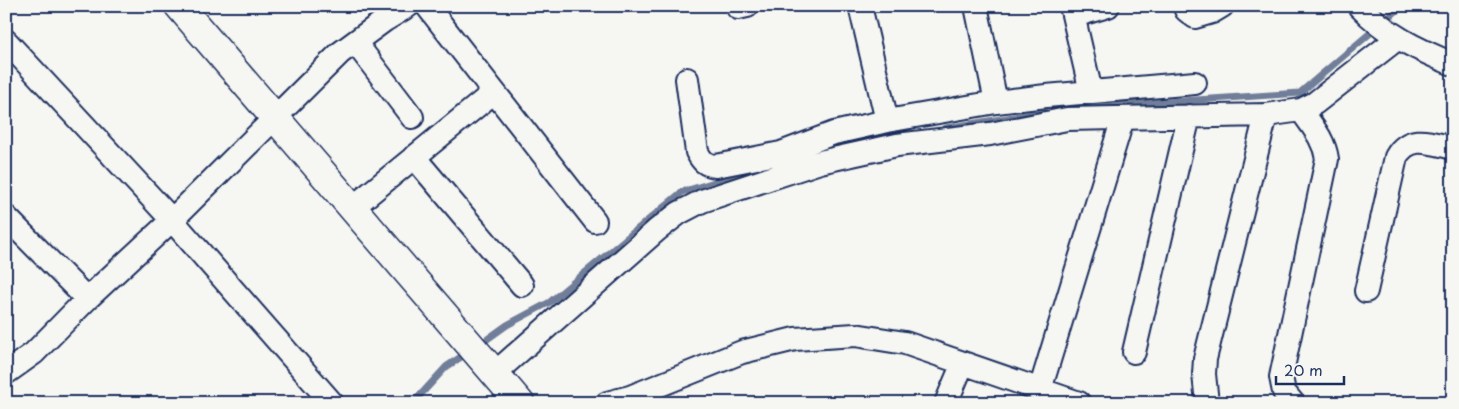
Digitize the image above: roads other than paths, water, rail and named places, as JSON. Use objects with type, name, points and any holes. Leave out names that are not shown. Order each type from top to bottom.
[{"type":"street","points":[[179,6],[520,403]]},
{"type":"street","points":[[6,373],[34,353],[87,299],[172,220],[340,53],[385,20],[408,6]]},
{"type":"street","points":[[427,6],[595,221]]},
{"type":"street","points":[[860,6],[887,122]]},
{"type":"street","points":[[976,6],[996,102]]},
{"type":"street","points":[[1091,92],[1073,11],[1108,6]]},
{"type":"street","points":[[1185,6],[1186,10],[1196,17],[1212,12],[1222,6]]},
{"type":"street","points":[[480,356],[679,213],[702,201],[820,162],[888,147],[990,134],[1067,119],[1266,115],[1301,110],[1314,103],[1379,24],[1417,50],[1453,64]]},
{"type":"street","points":[[6,42],[172,220],[323,400]]},
{"type":"street","points":[[355,42],[412,117]]},
{"type":"street","points":[[688,79],[697,152],[702,161],[707,165],[716,166],[781,153],[834,133],[996,102],[1195,84]]},
{"type":"street","points":[[352,208],[494,92]]},
{"type":"street","points":[[1293,403],[1284,392],[1281,377],[1327,159],[1321,137],[1301,110]]},
{"type":"street","points":[[1207,403],[1204,374],[1205,359],[1266,115]]},
{"type":"street","points":[[1134,352],[1188,116]]},
{"type":"street","points":[[1040,390],[1123,118]]},
{"type":"street","points":[[1366,290],[1396,157],[1400,150],[1418,140],[1453,148]]},
{"type":"street","points":[[414,157],[522,285]]},
{"type":"street","points":[[6,217],[87,299]]},
{"type":"street","points":[[607,403],[630,396],[742,352],[795,339],[855,335],[905,343],[1078,403]]},
{"type":"street","points":[[946,403],[963,363]]},
{"type":"waterway","points":[[1064,109],[1300,93],[1402,6]]},
{"type":"waterway","points":[[946,128],[1044,112]]},
{"type":"waterway","points":[[818,150],[856,143]]},
{"type":"waterway","points":[[479,345],[507,325],[550,302],[682,192],[760,168]]},
{"type":"waterway","points":[[413,403],[446,367],[470,351]]}]
